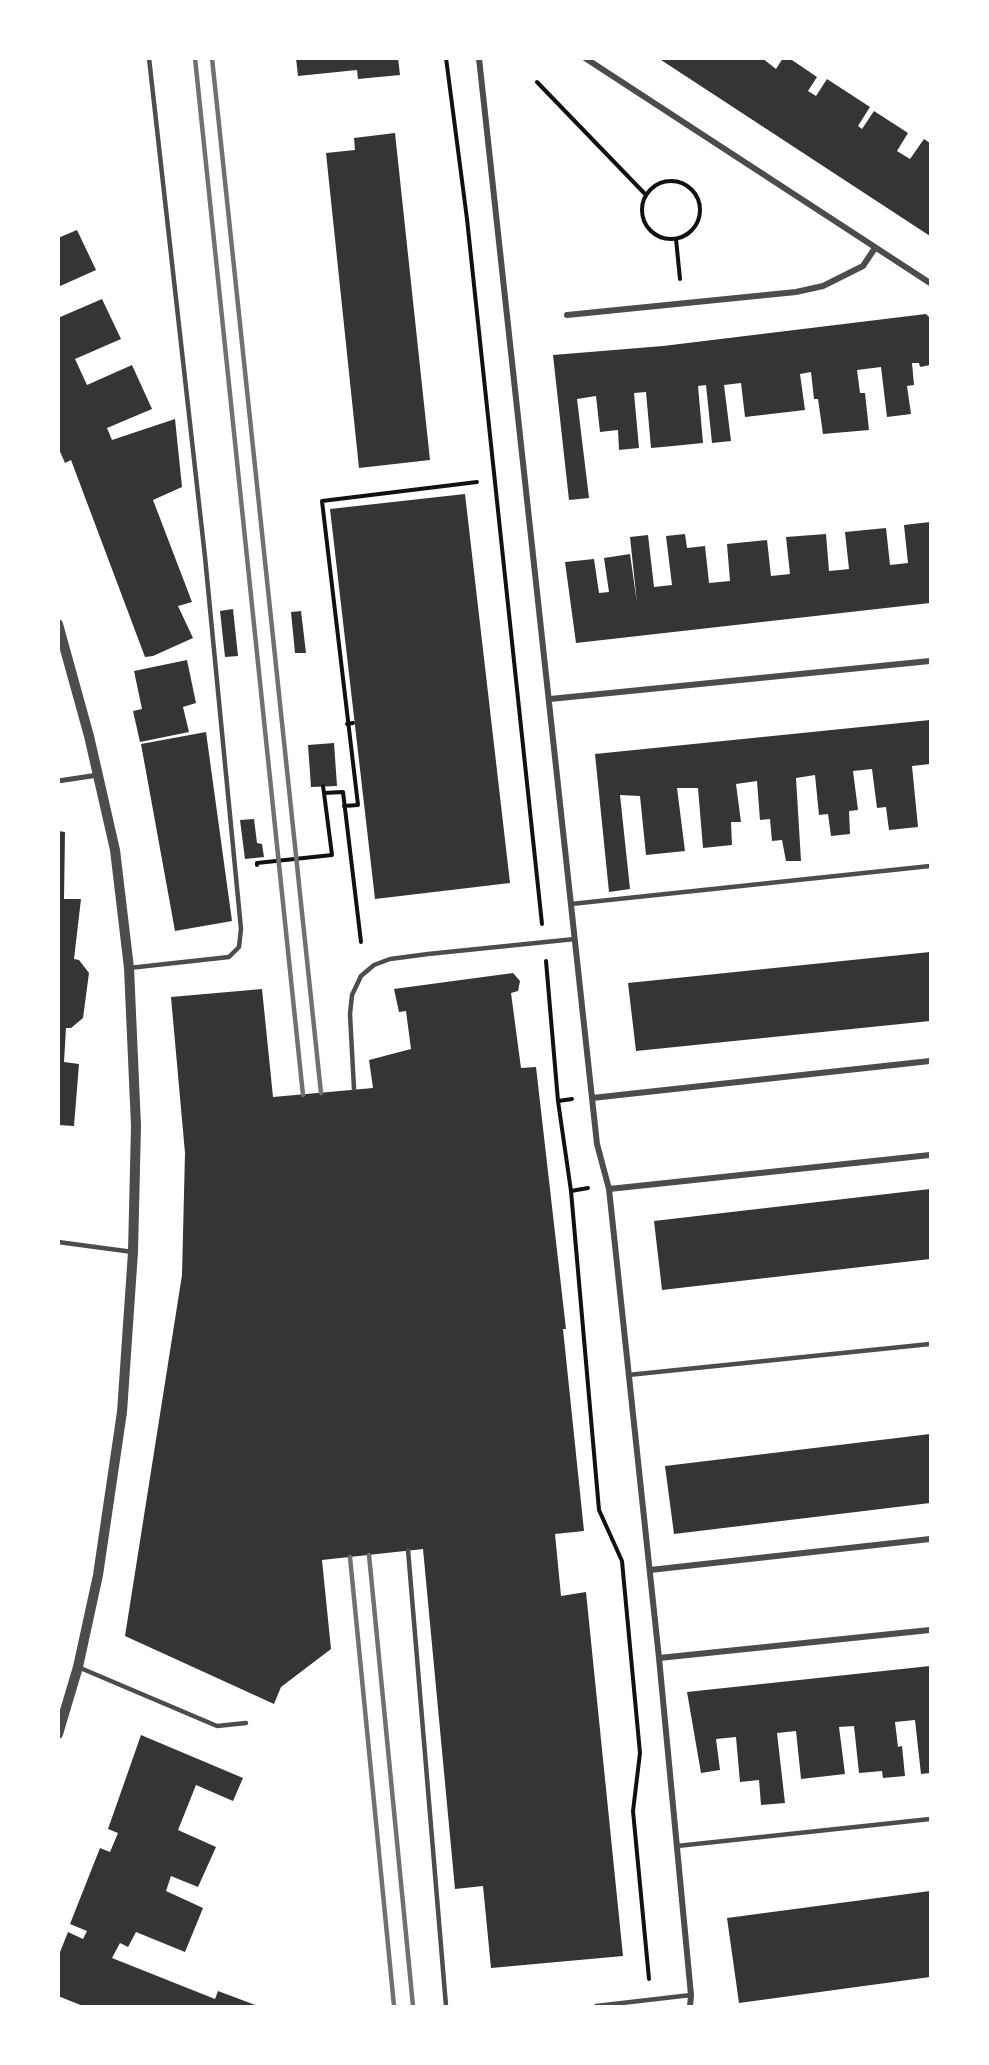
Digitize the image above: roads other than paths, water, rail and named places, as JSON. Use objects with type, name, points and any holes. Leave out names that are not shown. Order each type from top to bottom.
[{"type":"street","points":[[479,58],[597,1144],[609,1189],[659,1658],[691,1995],[690,2007]]},
{"type":"street","points":[[585,58],[930,283]]},
{"type":"street","points":[[567,315],[814,288],[854,272],[863,266],[875,248]]},
{"type":"street","points":[[58,624],[99,775],[115,850],[129,968],[136,1126],[133,1252],[122,1412],[98,1575],[78,1667],[58,1734]]},
{"type":"street","points":[[550,699],[930,661]]},
{"type":"street","points":[[58,781],[99,775]]},
{"type":"street","points":[[592,1098],[930,1061]]},
{"type":"street","points":[[609,1189],[930,1155]]},
{"type":"street","points":[[650,1570],[930,1539]]},
{"type":"street","points":[[659,1658],[930,1630]]},
{"type":"lane","points":[[129,968],[229,957],[239,947],[241,930],[205,558],[149,58]]},
{"type":"lane","points":[[571,904],[930,866]]},
{"type":"lane","points":[[354,1089],[351,995],[361,976],[374,965],[390,959],[428,954],[575,939]]},
{"type":"lane","points":[[58,1242],[133,1252]]},
{"type":"lane","points":[[628,1375],[930,1344]]},
{"type":"lane","points":[[408,1550],[446,2007]]},
{"type":"lane","points":[[78,1667],[217,1726],[246,1723]]},
{"type":"lane","points":[[676,1846],[930,1819]]},
{"type":"lane","points":[[596,2007],[691,1995]]},
{"type":"railway","points":[[195,58],[303,1095]]},
{"type":"railway","points":[[212,58],[321,1093]]},
{"type":"railway","points":[[369,1555],[413,2006]]},
{"type":"railway","points":[[350,1557],[394,2006]]}]
